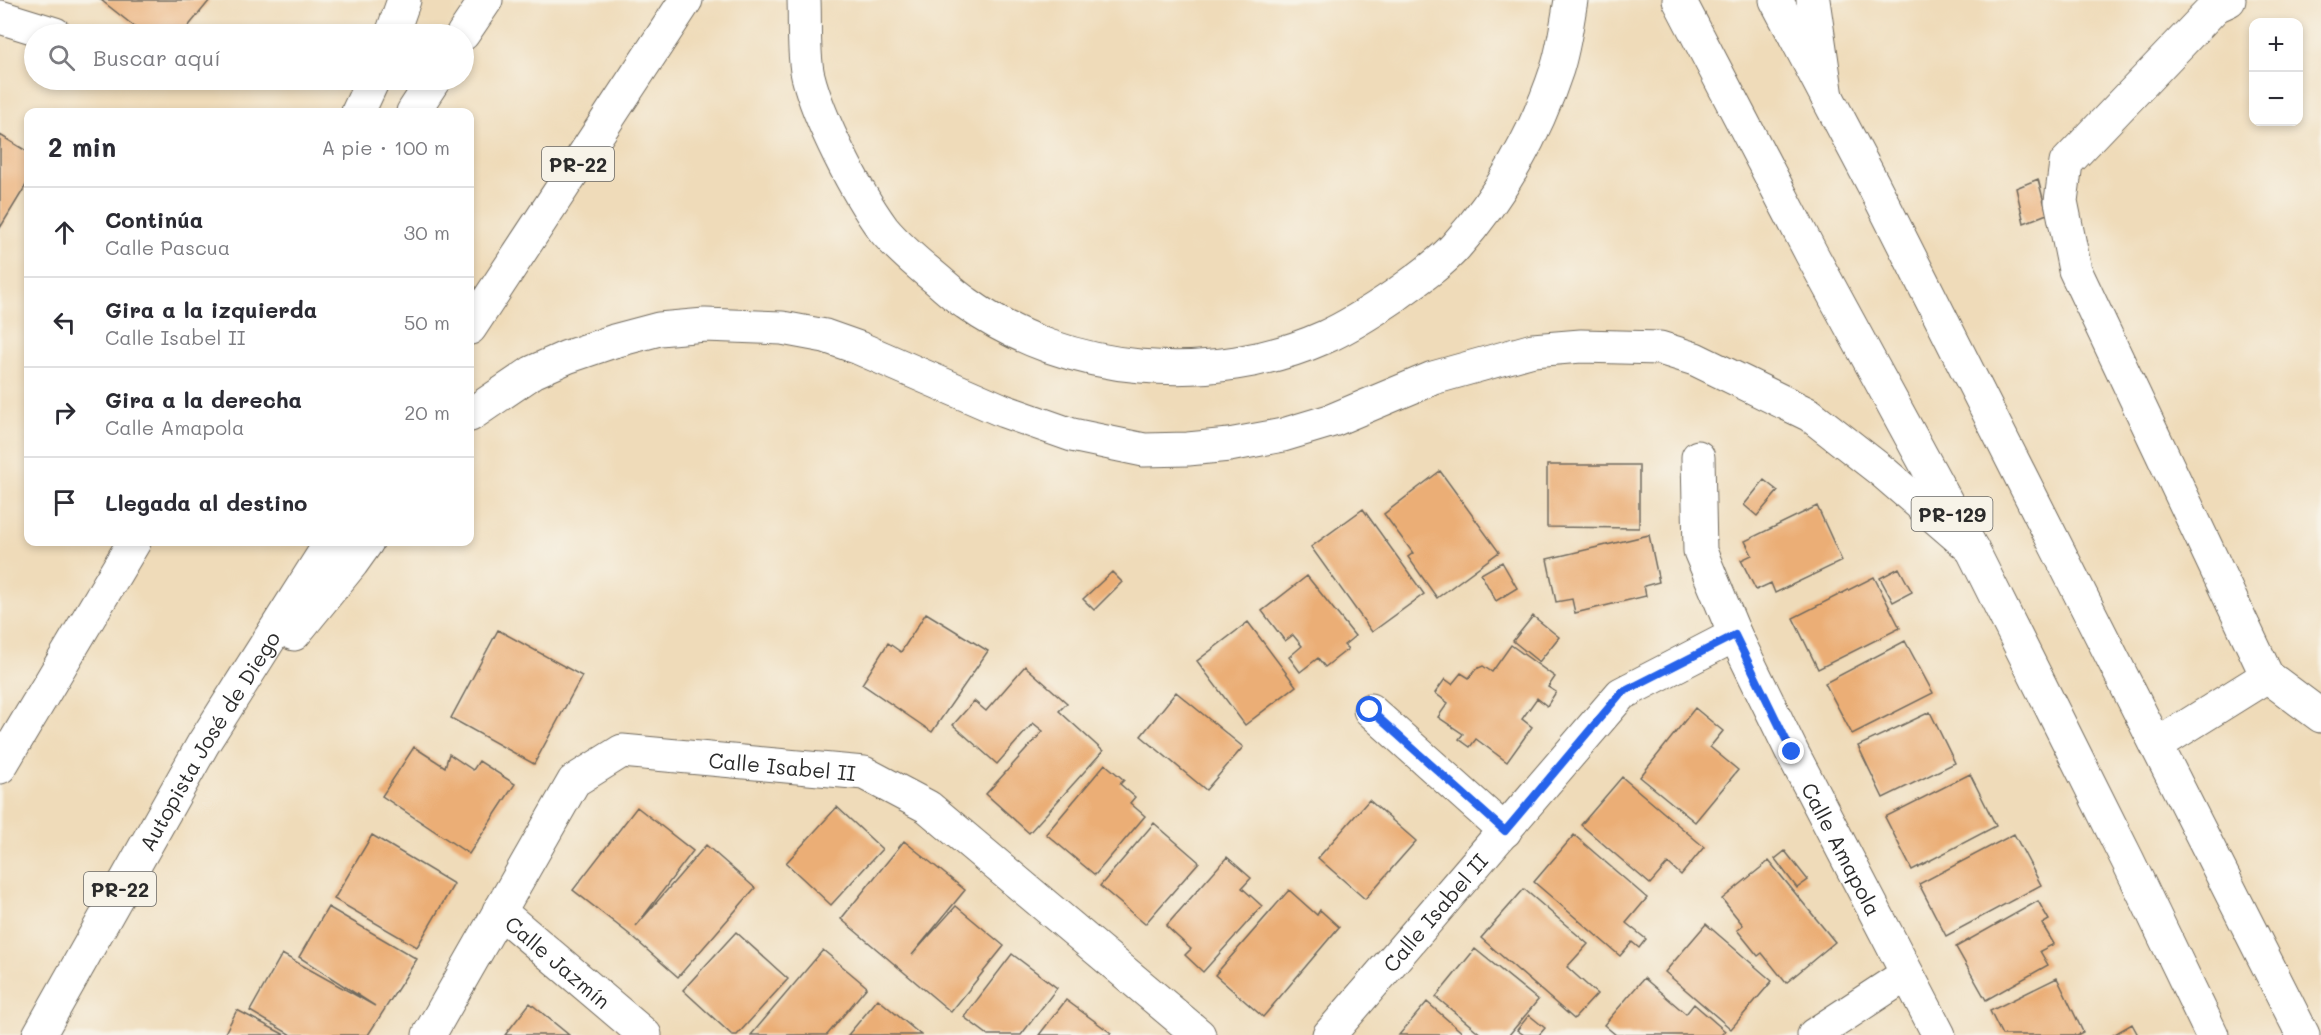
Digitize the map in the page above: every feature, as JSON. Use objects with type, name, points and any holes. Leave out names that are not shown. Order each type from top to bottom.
[{"type":"main road","points":[[396,24],[404,0]]},
{"type":"main road","points":[[470,24],[486,0]]},
{"type":"main road","name":"PR-22","points":[[474,322],[686,0]]},
{"type":"main road","points":[[804,0],[807,75],[825,123],[850,175],[884,230],[966,304],[1009,329],[1055,349],[1116,363],[1176,368],[1240,361],[1282,352],[1326,336],[1373,311],[1454,248],[1514,166],[1536,122],[1557,68],[1571,0]]},
{"type":"main road","name":"PR-129","points":[[1679,0],[1812,255],[1972,549],[2212,1035]]},
{"type":"main road","points":[[1776,0],[2158,744],[2303,1035]]},
{"type":"main road","points":[[1813,0],[1827,97]]},
{"type":"main road","points":[[2229,0],[2216,6],[2066,163],[2061,201],[2075,270],[2267,676],[2321,716]]},
{"type":"main road","points":[[0,17],[24,24]]},
{"type":"main road","points":[[360,108],[368,90]]},
{"type":"main road","points":[[416,108],[427,90]]},
{"type":"main road","points":[[474,412],[533,372],[567,357],[614,341],[659,329],[705,325],[771,328],[825,336],[859,348],[1004,411],[1072,435],[1144,450],[1188,449],[1229,445],[1283,435],[1333,420],[1433,378],[1533,350],[1581,346],[1660,348],[1695,359],[1810,415],[1883,472],[1972,549]]},
{"type":"main road","name":"Calle Amapola","points":[[1698,457],[1700,551],[1735,635],[1939,1035]]},
{"type":"main road","points":[[0,767],[132,546]]},
{"type":"main road","name":"Autopista José de Diego","points":[[39,1035],[203,744],[329,546]]},
{"type":"main road","points":[[203,744],[364,546]]},
{"type":"main road","name":"Calle Isabel II","points":[[1329,1035],[1621,693],[1735,635]]},
{"type":"main road","points":[[2158,744],[2267,676]]},
{"type":"main road","points":[[1370,710],[1505,831]]},
{"type":"main road","name":"Calle Isabel II","points":[[429,1035],[574,781],[622,751],[864,773],[928,807],[1199,1035]]},
{"type":"main road","name":"Calle Jazmín","points":[[499,911],[645,1035]]},
{"type":"main road","points":[[1814,1035],[1907,974]]},
{"type":"building","points":[[101,0],[210,0],[190,24],[131,24]]},
{"type":"building","points":[[0,135],[24,150],[24,189],[0,228]]},
{"type":"building","points":[[2038,179],[2047,214],[2024,223],[2016,188]]},
{"type":"building","points":[[1547,465],[1639,465],[1639,528],[1547,527]]},
{"type":"building","points":[[1440,471],[1499,552],[1437,598],[1408,557],[1413,553],[1384,514]]},
{"type":"building","points":[[1764,480],[1778,491],[1757,516],[1744,505]]},
{"type":"building","points":[[1817,506],[1842,561],[1775,593],[1771,583],[1756,590],[1741,560],[1752,555],[1745,541]]},
{"type":"building","points":[[1363,509],[1424,594],[1372,632],[1311,547]]},
{"type":"building","points":[[1649,535],[1659,582],[1644,586],[1646,596],[1575,613],[1572,599],[1556,602],[1547,559]]},
{"type":"building","points":[[1502,562],[1517,588],[1496,601],[1481,574]]},
{"type":"building","points":[[1899,568],[1912,592],[1893,602],[1880,578]]},
{"type":"building","points":[[1112,572],[1122,582],[1094,610],[1083,599]]},
{"type":"building","points":[[1307,576],[1355,636],[1344,645],[1348,649],[1325,667],[1318,658],[1300,672],[1289,657],[1302,646],[1293,635],[1285,641],[1262,611]]},
{"type":"building","points":[[1874,577],[1900,628],[1818,669],[1793,618]]},
{"type":"building","points":[[926,613],[988,651],[932,732],[862,684],[888,643],[901,652]]},
{"type":"building","points":[[1533,616],[1559,637],[1539,662],[1513,641]]},
{"type":"building","points":[[1248,622],[1296,686],[1245,725],[1197,661]]},
{"type":"building","points":[[498,630],[582,676],[534,764],[451,718]]},
{"type":"building","points":[[1905,641],[1933,693],[1852,734],[1825,683]]},
{"type":"building","points":[[1511,645],[1555,677],[1548,687],[1556,692],[1547,706],[1537,698],[1522,719],[1532,727],[1507,762],[1476,739],[1470,747],[1459,739],[1463,734],[1438,717],[1448,703],[1435,693],[1445,679],[1452,684],[1461,673],[1469,678],[1476,669],[1483,666],[1492,672]]},
{"type":"building","points":[[1025,666],[1067,703],[1059,711],[1103,751],[1029,833],[986,794],[1043,731],[1033,723],[997,764],[953,725],[974,701],[986,711]]},
{"type":"building","points":[[1176,692],[1243,747],[1206,790],[1141,736]]},
{"type":"building","points":[[1695,708],[1723,731],[1710,747],[1738,770],[1695,822],[1640,777]]},
{"type":"building","points":[[1930,712],[1955,763],[1883,798],[1858,746]]},
{"type":"building","points":[[414,747],[445,767],[449,754],[473,770],[479,761],[515,784],[469,854],[382,796]]},
{"type":"building","points":[[1105,764],[1124,780],[1120,784],[1135,797],[1130,803],[1145,816],[1095,875],[1046,834]]},
{"type":"building","points":[[1970,774],[1996,826],[1912,870],[1885,817]]},
{"type":"building","points":[[1622,777],[1704,847],[1681,875],[1668,863],[1650,884],[1581,825]]},
{"type":"building","points":[[1369,800],[1416,841],[1365,899],[1318,858]]},
{"type":"building","points":[[637,807],[693,851],[636,926],[706,845],[755,888],[678,977],[629,934],[573,890]]},
{"type":"building","points":[[837,807],[882,849],[831,905],[786,863]]},
{"type":"building","points":[[1154,823],[1199,862],[1145,924],[1100,886]]},
{"type":"building","points":[[2014,834],[2041,885],[1946,936],[1919,884]]},
{"type":"building","points":[[372,835],[454,884],[417,947],[334,899]]},
{"type":"building","points":[[1574,835],[1647,898],[1626,923],[1646,939],[1639,948],[1632,942],[1620,956],[1534,882]]},
{"type":"building","points":[[904,841],[965,890],[912,955],[956,906],[1004,946],[951,1012],[841,919]]},
{"type":"building","points":[[1785,851],[1808,880],[1797,888],[1775,859]]},
{"type":"building","points":[[1227,857],[1251,878],[1242,888],[1262,906],[1203,972],[1185,955],[1191,949],[1166,926]]},
{"type":"building","points":[[1769,861],[1835,942],[1786,983],[1762,953],[1758,956],[1737,930],[1743,925],[1722,899]]},
{"type":"building","points":[[1524,889],[1588,944],[1567,967],[1597,994],[1574,1019],[1481,938]]},
{"type":"building","points":[[1289,890],[1317,915],[1320,910],[1339,927],[1263,1017],[1215,975]]},
{"type":"building","points":[[2038,901],[2049,920],[2042,924],[2054,944],[2040,951],[2048,965],[1986,1000],[1956,947]]},
{"type":"building","points":[[328,907],[417,959],[368,1035],[291,1035],[250,1011],[282,954],[375,1006],[299,957]]},
{"type":"building","points":[[1706,924],[1772,981],[1731,1029],[1665,972]]},
{"type":"building","points":[[736,932],[788,979],[737,1035],[732,1035],[683,990]]},
{"type":"building","points":[[1475,949],[1538,1000],[1509,1035],[1482,1035],[1436,997]]},
{"type":"building","points":[[823,950],[867,987],[827,1035],[751,1035]]},
{"type":"building","points":[[1012,954],[1057,988],[1021,1035],[988,1035],[964,1017]]},
{"type":"building","points":[[1644,978],[1686,1014],[1694,1004],[1725,1031],[1721,1035],[1616,1035],[1604,1025]]},
{"type":"building","points":[[2057,978],[2083,1032],[2077,1035],[2002,1035],[1990,1011]]},
{"type":"building","points":[[878,999],[921,1035],[848,1035]]},
{"type":"building","points":[[1066,1000],[1111,1033],[1109,1035],[1039,1035]]},
{"type":"building","points":[[1427,1002],[1465,1035],[1399,1035]]},
{"type":"building","points":[[530,1003],[569,1035],[505,1035]]},
{"type":"building","points":[[237,1010],[285,1035],[224,1035]]},
{"type":"building","points":[[1529,1015],[1545,1028],[1539,1035],[1524,1035],[1517,1030]]},
{"type":"building","points":[[2132,1024],[2138,1035],[2113,1035]]},
{"type":"route","points":[[1370,710],[1505,831],[1621,693],[1735,635],[1792,752]]}]
